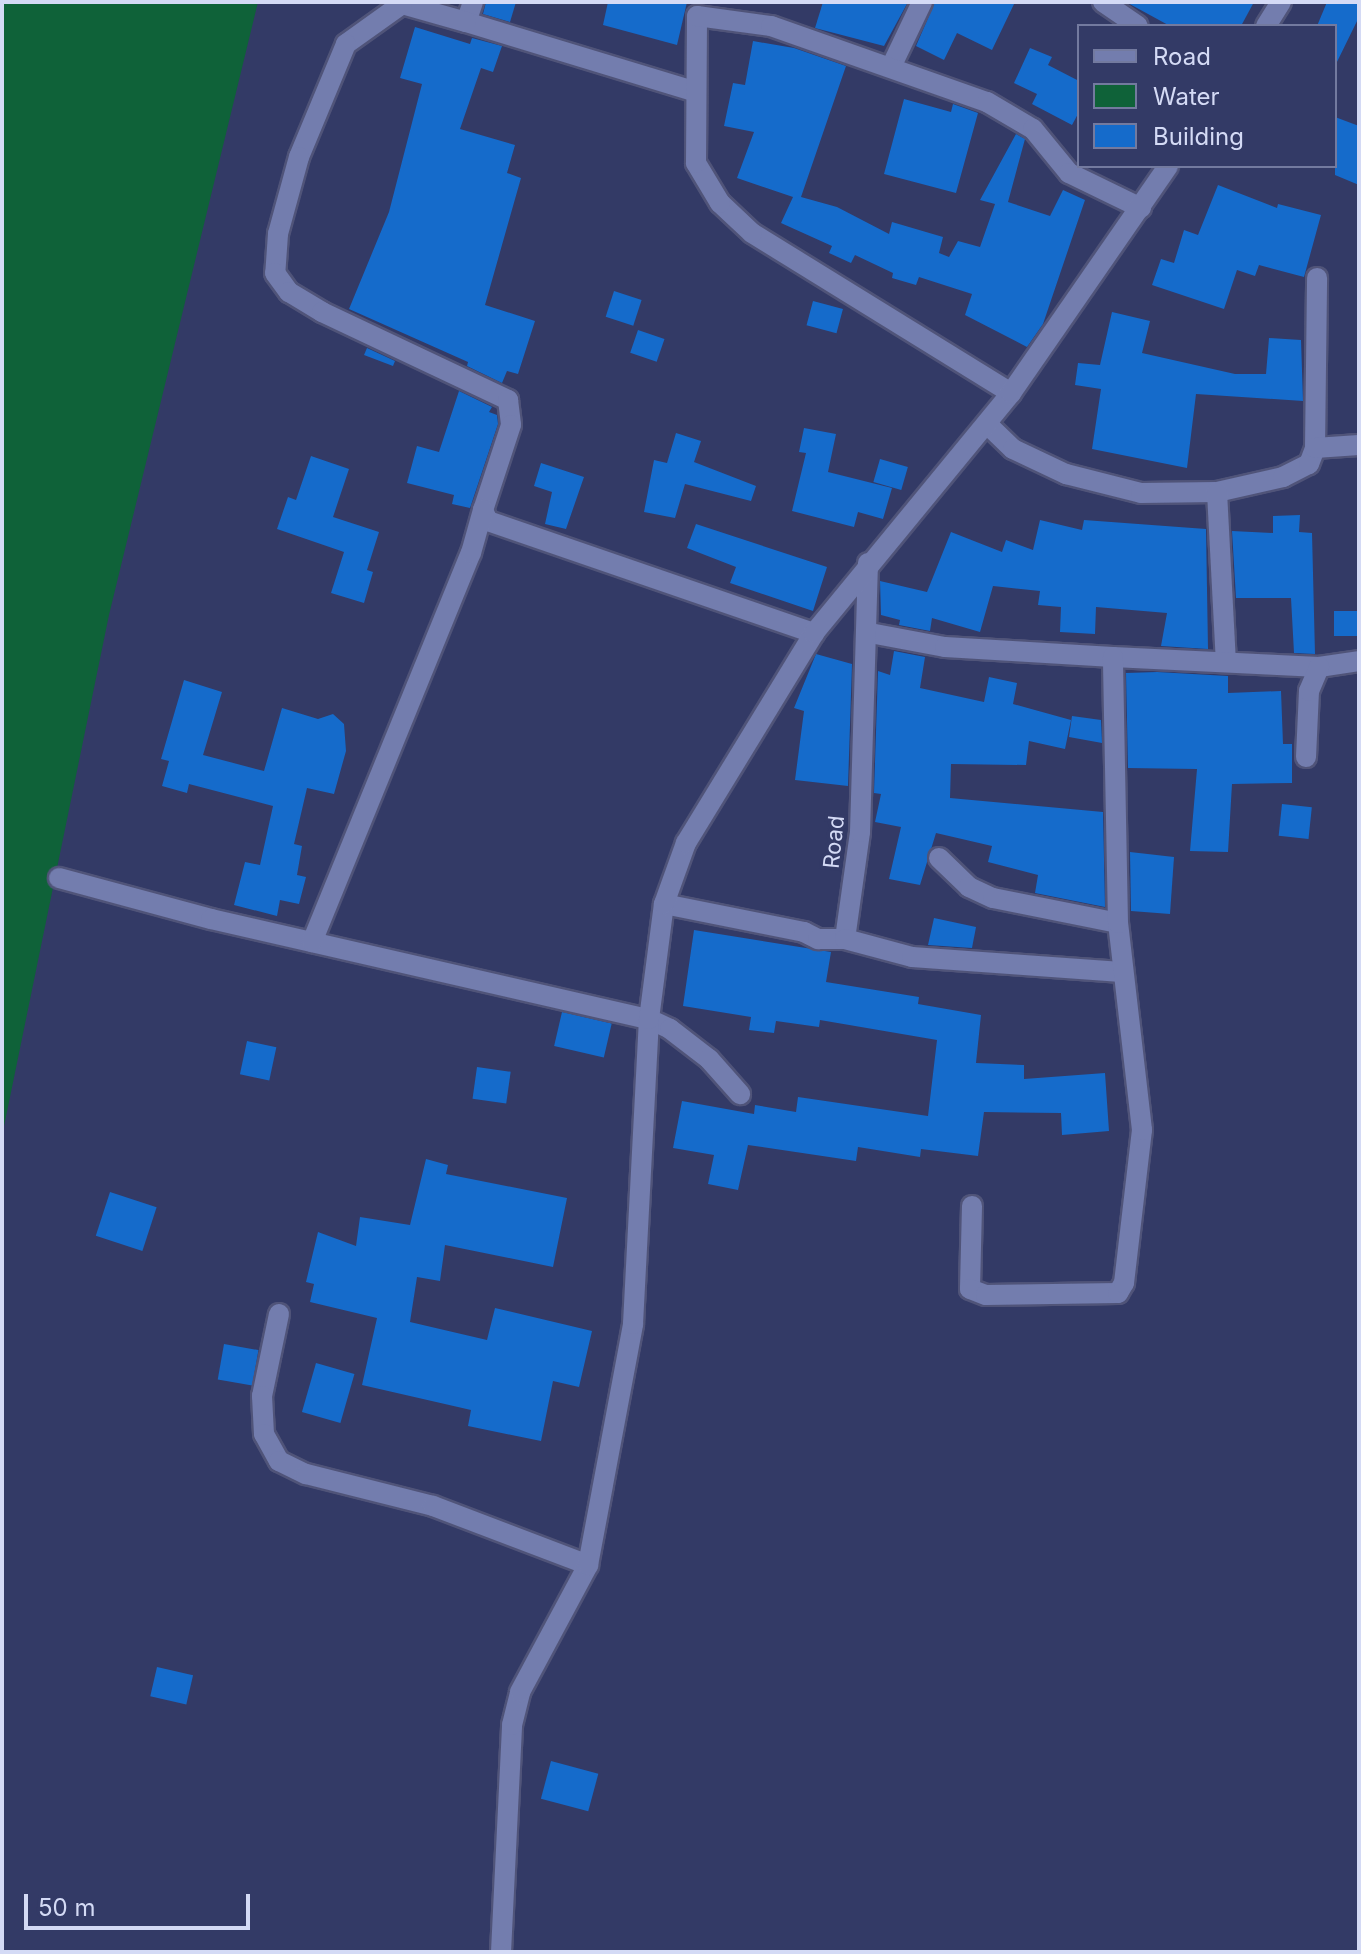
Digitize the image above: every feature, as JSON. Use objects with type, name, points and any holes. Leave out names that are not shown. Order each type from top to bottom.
[{"type":"street","points":[[892,65],[922,2]]},
{"type":"street","points":[[1103,2],[1135,24]]},
{"type":"street","points":[[1267,24],[1281,2]]},
{"type":"street","points":[[312,942],[471,553],[511,425],[508,400],[322,312],[289,292],[275,273],[278,234],[299,157],[346,44],[402,4],[470,12],[693,91]]},
{"type":"street","points":[[1011,393],[752,233],[720,203],[696,163],[693,91],[698,9],[771,26],[892,65],[987,102],[1033,129],[1069,173],[1141,208]]},
{"type":"street","points":[[501,1952],[512,1725],[520,1692],[588,1565],[633,1324],[649,1019],[664,904],[686,843],[814,633],[868,563],[1011,393],[1167,168]]},
{"type":"street","points":[[987,424],[1013,449],[1066,474],[1141,493],[1217,492],[1283,477],[1309,464],[1315,448],[1317,278]]},
{"type":"street","points":[[1315,448],[1359,445]]},
{"type":"street","points":[[1217,492],[1226,661]]},
{"type":"street","points":[[483,510],[488,521],[510,533],[814,633]]},
{"type":"street","name":"Road","points":[[845,939],[860,832],[870,633],[868,563]]},
{"type":"street","points":[[870,633],[945,647],[1113,657],[1319,667],[1359,661]]},
{"type":"street","points":[[972,1206],[970,1289],[986,1295],[1118,1293],[1124,1283],[1142,1130],[1121,972],[1113,657]]},
{"type":"street","points":[[1306,757],[1309,691],[1319,667]]},
{"type":"street","points":[[939,858],[969,887],[993,898],[1118,923]]},
{"type":"street","points":[[59,878],[312,942],[649,1019],[670,1029],[709,1059],[740,1094]]},
{"type":"street","points":[[664,904],[818,939],[845,939],[912,957],[1121,972]]},
{"type":"street","points":[[279,1314],[262,1396],[264,1434],[279,1461],[306,1474],[493,1527],[588,1565]]},
{"type":"water","points":[[2,2],[258,2],[109,615],[2,1136]]},
{"type":"building","points":[[486,2],[516,2],[510,22],[483,14]]},
{"type":"building","points":[[608,2],[687,2],[677,45],[603,25]]},
{"type":"building","points":[[823,2],[908,2],[884,46],[815,28]]},
{"type":"building","points":[[935,2],[1015,2],[992,50],[957,33],[944,60],[916,46]]},
{"type":"building","points":[[1126,2],[1254,2],[1242,24],[1166,24]]},
{"type":"building","points":[[1327,2],[1359,2],[1359,17],[1337,62],[1337,24],[1318,24]]},
{"type":"building","points":[[415,27],[470,44],[472,38],[502,46],[493,72],[481,68],[460,129],[515,145],[507,173],[521,178],[485,305],[535,321],[518,374],[507,371],[502,383],[467,366],[468,362],[349,309],[389,212],[422,84],[400,78]]},
{"type":"building","points":[[753,41],[794,48],[846,66],[801,197],[837,207],[889,234],[892,222],[943,237],[939,253],[949,257],[958,241],[980,247],[995,204],[980,200],[1016,134],[1025,139],[1008,202],[1050,216],[1063,190],[1085,200],[1043,324],[1027,347],[965,315],[972,294],[919,277],[916,285],[892,278],[893,273],[855,255],[851,263],[829,253],[832,246],[781,223],[793,197],[737,178],[754,132],[724,126],[733,83],[745,85]]},
{"type":"building","points":[[1030,48],[1052,57],[1048,65],[1077,80],[1077,116],[1072,125],[1032,104],[1037,94],[1014,83]]},
{"type":"building","points":[[904,99],[951,112],[953,104],[978,113],[956,193],[884,174]]},
{"type":"building","points":[[1337,118],[1359,126],[1359,185],[1335,175]]},
{"type":"building","points":[[1218,185],[1277,208],[1278,204],[1321,215],[1304,277],[1259,265],[1255,276],[1237,270],[1224,309],[1152,285],[1161,259],[1174,263],[1184,230],[1198,235]]},
{"type":"building","points":[[614,291],[642,300],[633,326],[606,317]]},
{"type":"building","points":[[813,301],[843,309],[836,333],[807,325]]},
{"type":"building","points":[[1112,312],[1150,321],[1142,353],[1235,374],[1266,374],[1269,338],[1301,340],[1303,401],[1196,394],[1187,468],[1092,449],[1101,389],[1075,385],[1078,363],[1100,365]]},
{"type":"building","points":[[638,330],[664,339],[657,362],[630,353]]},
{"type":"building","points":[[367,348],[395,361],[393,366],[364,355]]},
{"type":"building","points":[[459,391],[492,407],[489,412],[497,415],[498,424],[470,508],[452,504],[454,495],[407,483],[417,446],[439,452]]},
{"type":"building","points":[[804,428],[836,434],[828,472],[892,488],[883,519],[858,512],[854,527],[792,511],[806,453],[799,452]]},
{"type":"building","points":[[676,433],[701,441],[694,462],[756,486],[751,501],[685,484],[675,518],[644,512],[654,460],[667,463]]},
{"type":"building","points":[[311,456],[349,469],[333,517],[379,532],[367,570],[373,572],[364,603],[331,593],[344,552],[277,529],[288,497],[296,500]]},
{"type":"building","points":[[880,459],[908,467],[901,490],[873,482]]},
{"type":"building","points":[[541,463],[584,477],[566,529],[545,524],[552,492],[534,486]]},
{"type":"building","points":[[1300,515],[1299,532],[1312,533],[1315,654],[1294,653],[1291,598],[1236,598],[1232,531],[1273,533],[1273,516]]},
{"type":"building","points":[[1040,520],[1082,530],[1084,520],[1206,529],[1208,649],[1161,646],[1167,613],[1096,607],[1095,634],[1060,632],[1061,607],[1038,605],[1040,591],[993,586],[980,632],[932,618],[930,631],[899,625],[900,620],[881,615],[880,581],[927,592],[951,532],[1002,552],[1006,540],[1033,550]]},
{"type":"building","points":[[696,524],[827,567],[813,611],[730,583],[736,567],[687,548]]},
{"type":"building","points":[[1334,611],[1359,611],[1359,636],[1334,636]]},
{"type":"building","points":[[894,651],[925,657],[920,688],[984,702],[989,677],[1017,683],[1013,704],[1071,720],[1065,749],[1029,741],[1026,765],[951,764],[950,798],[1103,812],[1105,907],[1035,893],[1038,875],[988,862],[992,846],[936,833],[920,885],[889,879],[901,827],[875,822],[881,794],[874,793],[878,671],[890,675]]},
{"type":"building","points":[[816,654],[852,664],[848,786],[795,780],[804,711],[794,708]]},
{"type":"building","points":[[1126,673],[1228,676],[1228,693],[1281,691],[1283,744],[1292,744],[1292,783],[1232,784],[1228,852],[1190,851],[1197,769],[1128,768]]},
{"type":"building","points":[[184,680],[222,692],[203,755],[264,771],[282,708],[318,719],[333,714],[344,724],[346,751],[334,794],[307,788],[294,844],[302,846],[297,875],[306,877],[299,904],[280,900],[277,916],[234,905],[245,862],[260,865],[273,806],[189,784],[187,793],[162,786],[169,761],[161,759]]},
{"type":"building","points":[[1072,716],[1101,720],[1102,743],[1069,737]]},
{"type":"building","points":[[1282,804],[1312,807],[1308,839],[1279,836]]},
{"type":"building","points":[[1130,852],[1174,857],[1170,914],[1131,911]]},
{"type":"building","points":[[934,918],[976,927],[972,948],[928,945]]},
{"type":"building","points":[[694,930],[831,952],[826,982],[919,997],[918,1004],[981,1015],[976,1063],[1024,1065],[1024,1079],[1105,1073],[1109,1131],[1062,1135],[1061,1113],[984,1112],[978,1156],[921,1149],[920,1157],[858,1147],[856,1161],[748,1145],[738,1190],[708,1184],[714,1155],[673,1148],[682,1101],[754,1114],[755,1105],[796,1112],[798,1097],[928,1116],[937,1040],[820,1020],[819,1027],[776,1021],[774,1033],[749,1030],[751,1017],[683,1006]]},
{"type":"building","points":[[562,1012],[612,1023],[604,1058],[554,1046]]},
{"type":"building","points":[[247,1041],[276,1047],[269,1080],[240,1074]]},
{"type":"building","points":[[477,1067],[511,1072],[506,1103],[473,1099]]},
{"type":"building","points":[[426,1159],[448,1165],[446,1174],[567,1198],[553,1267],[445,1245],[440,1281],[417,1277],[410,1322],[487,1340],[495,1308],[592,1331],[579,1387],[553,1381],[541,1441],[468,1426],[471,1410],[362,1385],[377,1318],[310,1302],[314,1284],[306,1282],[318,1232],[356,1246],[360,1217],[410,1225]]},
{"type":"building","points":[[110,1192],[157,1207],[142,1251],[96,1236]]},
{"type":"building","points":[[224,1344],[258,1350],[252,1386],[218,1379]]},
{"type":"building","points":[[316,1363],[354,1374],[340,1423],[302,1412]]},
{"type":"building","points":[[157,1667],[193,1675],[186,1705],[150,1696]]},
{"type":"building","points":[[551,1761],[598,1774],[588,1811],[541,1799]]}]
